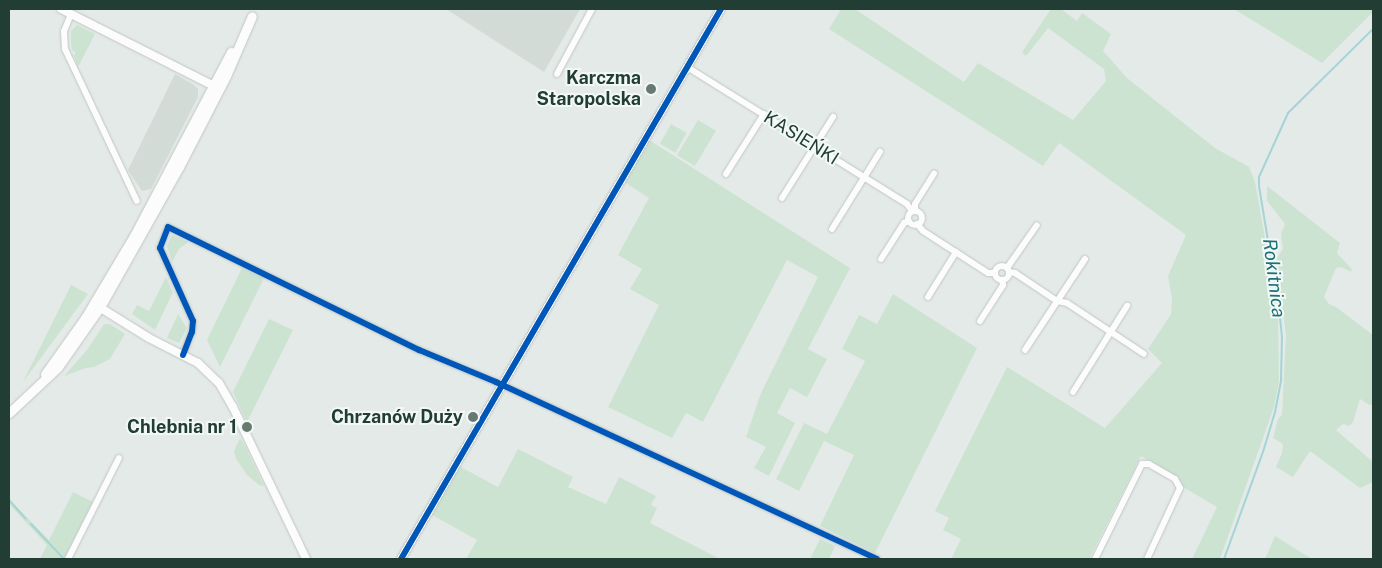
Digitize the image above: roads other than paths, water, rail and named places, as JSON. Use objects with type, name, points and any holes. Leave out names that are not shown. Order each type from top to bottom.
[{"type":"main road","points":[[9,414],[28,395],[97,306],[216,87],[254,12]]},
{"type":"street","points":[[61,9],[216,87]]},
{"type":"street","points":[[557,74],[592,9]]},
{"type":"street","points":[[401,559],[721,9]]},
{"type":"street","points":[[71,14],[64,31],[66,49],[137,201]]},
{"type":"street","name":"KASIEŃKI","points":[[688,67],[907,204],[913,211]]},
{"type":"street","points":[[726,174],[764,114]]},
{"type":"street","points":[[782,198],[833,117]]},
{"type":"street","points":[[832,229],[880,152]]},
{"type":"street","points":[[909,221],[908,215],[913,211],[914,204],[934,173]]},
{"type":"street","points":[[913,211],[920,213],[922,218],[917,224]]},
{"type":"street","points":[[881,259],[904,223],[909,221],[917,224],[923,232],[988,273],[995,273]]},
{"type":"street","points":[[1002,280],[1006,278],[1008,270],[1037,225]]},
{"type":"street","points":[[183,355],[192,332],[193,321],[160,248],[168,227],[419,350],[502,386],[877,559]]},
{"type":"street","points":[[928,297],[956,252]]},
{"type":"street","points":[[1025,350],[1085,259]]},
{"type":"street","points":[[995,273],[999,266],[1015,273],[1057,301],[1067,303],[1144,354]]},
{"type":"street","points":[[995,273],[1002,280]]},
{"type":"street","points":[[980,321],[1003,285],[1002,280]]},
{"type":"street","points":[[97,306],[205,369],[225,391],[306,559]]},
{"type":"street","points":[[1072,392],[1127,306]]},
{"type":"street","points":[[68,559],[119,458]]},
{"type":"street","points":[[1095,559],[1142,464],[1149,464],[1175,479],[1180,488],[1147,559]]},
{"type":"waterway","name":"Rokitnica","points":[[1224,559],[1263,452],[1275,412],[1281,380],[1282,337],[1279,307],[1259,177],[1288,113],[1373,29]]},
{"type":"waterway","points":[[9,500],[26,519]]},
{"type":"waterway","points":[[31,524],[64,559]]},
{"type":"place","name":"Karczma Staropolska","points":[[651,89]]},
{"type":"place","name":"Chrzanów Duży","points":[[473,417]]},
{"type":"place","name":"Chlebnia nr 1","points":[[247,427]]}]
